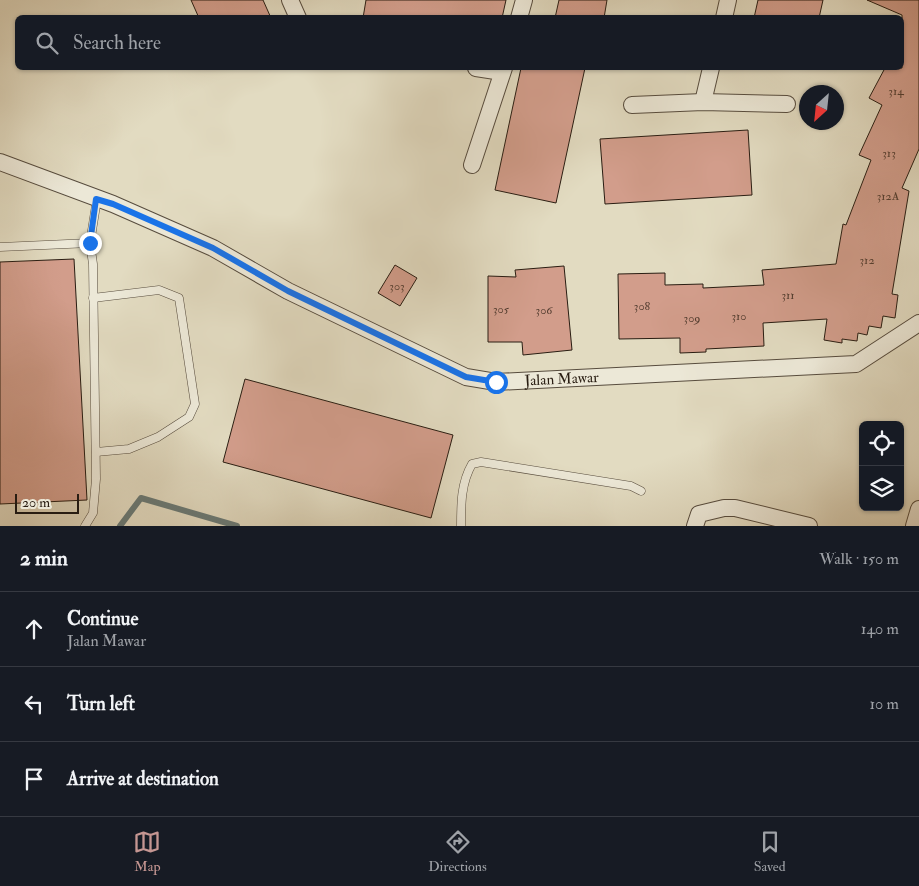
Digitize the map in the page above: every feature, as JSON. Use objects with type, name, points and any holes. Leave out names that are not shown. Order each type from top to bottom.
[{"type":"street","points":[[290,0],[297,15]]},
{"type":"street","points":[[520,15],[524,0]]},
{"type":"street","points":[[725,15],[728,0]]},
{"type":"street","points":[[472,165],[503,70]]},
{"type":"street","points":[[703,102],[711,70]]},
{"type":"street","points":[[632,105],[703,102],[787,104]]},
{"type":"street","name":"Jalan Mawar","points":[[0,162],[113,204],[213,248],[288,291],[466,377],[496,382],[856,364],[919,323]]},
{"type":"street","points":[[695,526],[699,514],[735,508],[809,526]]},
{"type":"street","points":[[914,526],[919,509]]},
{"type":"lane","points":[[85,526],[93,513],[96,479],[93,298],[90,243],[96,199]]},
{"type":"lane","points":[[0,247],[90,243]]},
{"type":"lane","points":[[93,298],[159,290],[179,298],[195,404],[189,418],[158,437],[129,449],[96,452]]},
{"type":"lane","points":[[461,526],[462,496],[467,473],[472,464],[481,462],[631,486],[641,491]]},
{"type":"building","points":[[191,0],[263,0],[270,15],[198,15]]},
{"type":"building","points":[[366,0],[506,0],[503,15],[364,15]]},
{"type":"building","points":[[559,0],[607,0],[604,15],[556,15]]},
{"type":"building","points":[[758,0],[823,0],[820,15],[755,15]]},
{"type":"building","points":[[867,0],[919,0],[919,149],[902,188],[909,191],[892,294],[898,295],[895,318],[883,316],[881,328],[869,326],[867,335],[858,333],[857,341],[842,339],[842,343],[824,340],[827,319],[763,323],[764,346],[706,349],[706,352],[680,353],[680,338],[619,339],[618,274],[665,273],[665,285],[703,284],[703,288],[764,285],[762,270],[836,264],[843,224],[846,225],[871,160],[859,155],[882,105],[869,98],[884,70],[904,70],[904,15]]},
{"type":"building","points":[[521,70],[585,70],[556,203],[495,190]]},
{"type":"building","points":[[748,130],[752,195],[605,204],[600,139]]},
{"type":"building","points":[[74,259],[87,500],[0,504],[0,262]]},
{"type":"building","points":[[395,265],[417,278],[400,306],[378,293]]},
{"type":"building","points":[[564,266],[572,350],[523,355],[522,342],[488,342],[488,276],[516,277],[515,270]]},
{"type":"building","points":[[245,379],[453,435],[431,518],[223,462]]},
{"type":"waterway","points":[[120,526],[141,498],[237,526]]},
{"type":"route","points":[[90,243],[96,199],[113,204],[213,248],[288,291],[466,377],[496,382]]}]
